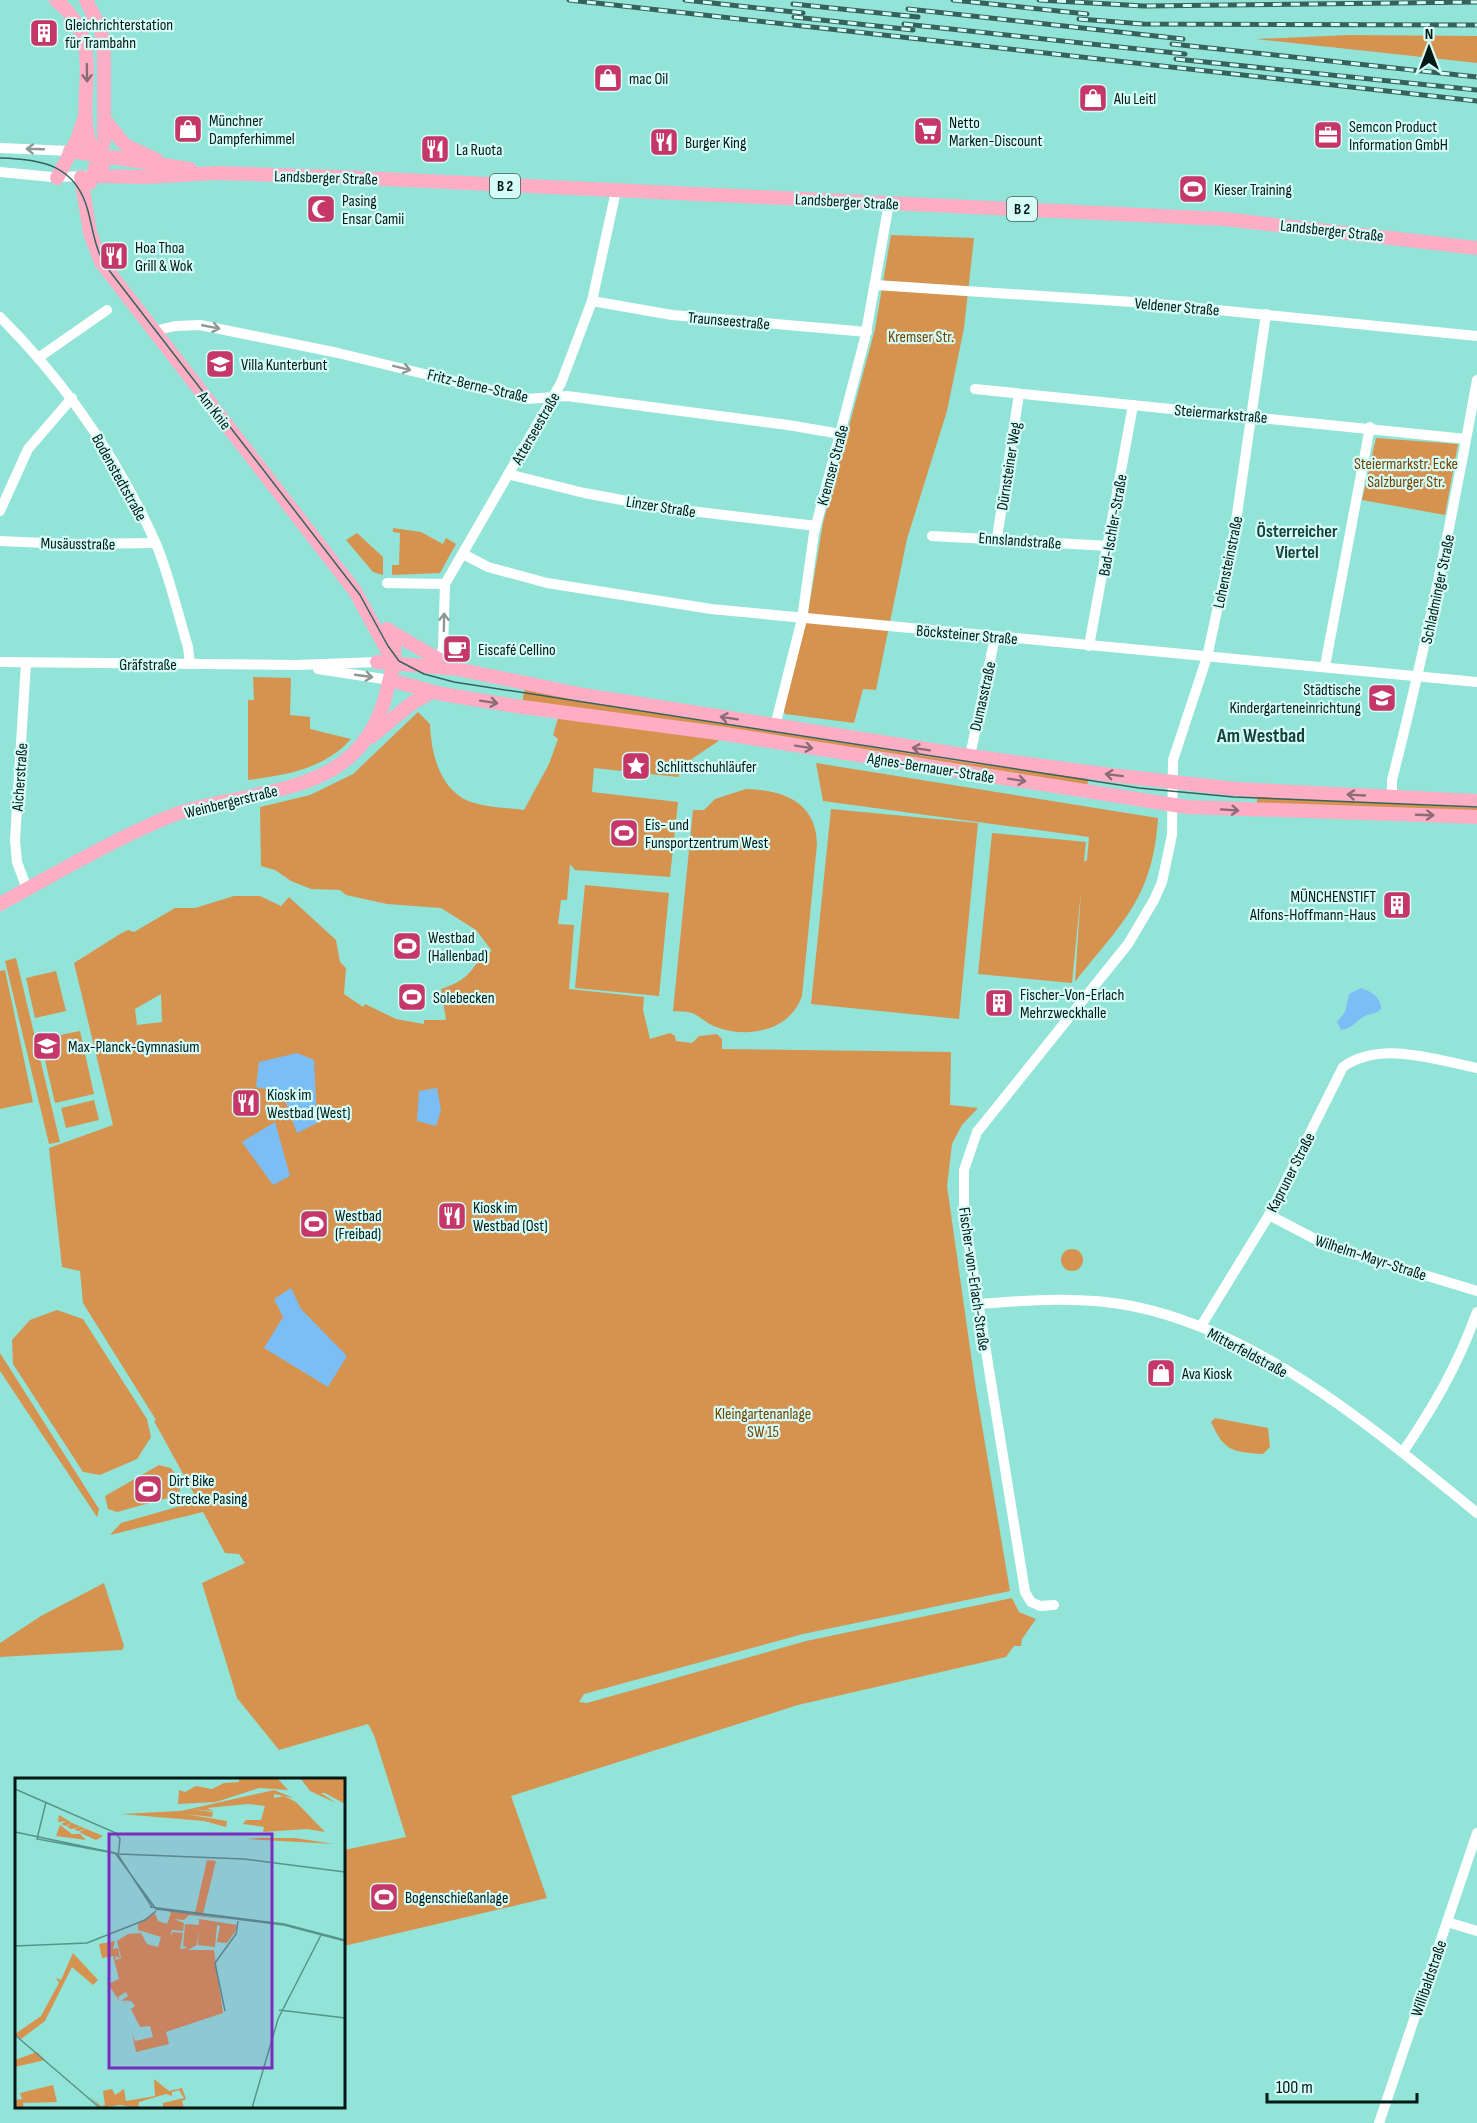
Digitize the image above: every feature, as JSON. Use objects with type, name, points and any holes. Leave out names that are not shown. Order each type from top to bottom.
[{"type":"main road","points":[[56,0],[75,20],[84,42],[90,147],[114,174]]},
{"type":"main road","name":"Am Knie","points":[[86,0],[98,21],[103,37],[104,141],[99,157],[86,176],[85,205],[97,256],[355,591],[399,663]]},
{"type":"main road","points":[[57,178],[81,130],[87,109]]},
{"type":"main road","name":"B 2","points":[[104,119],[117,137],[129,148],[171,166]]},
{"type":"main road","name":"Landsberger Straße","points":[[70,152],[216,173]]},
{"type":"main road","name":"Landsberger Straße","points":[[86,176],[114,174],[147,177],[216,173],[1224,219],[1477,248]]},
{"type":"main road","name":"Am Knie","points":[[363,606],[387,629],[412,645]]},
{"type":"main road","points":[[387,629],[394,643],[399,663]]},
{"type":"main road","name":"Agnes-Bernauer-Straße","points":[[412,645],[457,669]]},
{"type":"main road","points":[[377,662],[390,680]]},
{"type":"main road","name":"Agnes-Bernauer-Straße","points":[[377,662],[457,669],[584,695],[775,726],[969,756],[1173,782],[1236,789],[1477,801]]},
{"type":"main road","name":"Weinbergerstraße","points":[[0,904],[140,830],[194,808],[312,782],[340,767],[364,743],[378,718],[390,680],[399,663]]},
{"type":"main road","name":"Agnes-Bernauer-Straße","points":[[390,680],[432,692],[1172,804],[1262,812],[1477,817]]},
{"type":"main road","points":[[364,743],[412,703],[432,692]]},
{"type":"street","name":"Landsberger Straße","points":[[0,148],[70,152]]},
{"type":"street","name":"Landsberger Straße","points":[[0,172],[57,178],[86,176]]},
{"type":"street","name":"Atterseestraße","points":[[445,584],[561,383],[592,301],[616,191]]},
{"type":"street","name":"Kremser Straße","points":[[775,726],[802,619],[816,526],[867,332],[889,203]]},
{"type":"street","name":"Veldener Straße","points":[[876,285],[1148,303],[1477,336]]},
{"type":"street","name":"Traunseestraße","points":[[592,301],[672,315],[867,332]]},
{"type":"street","points":[[38,358],[107,310]]},
{"type":"street","name":"Lohensteinstraße","points":[[1172,804],[1173,760],[1207,657],[1235,528],[1266,314]]},
{"type":"street","name":"Bodenstedtstraße","points":[[0,316],[72,398],[97,434],[155,543],[188,647],[190,664]]},
{"type":"street","name":"Fritz-Berne-Straße","points":[[154,331],[175,326],[200,325],[338,353],[526,399],[552,399],[567,396],[841,434]]},
{"type":"street","name":"Schladminger Straße","points":[[1392,797],[1392,780],[1418,677],[1477,380]]},
{"type":"street","name":"Steiermarkstraße","points":[[975,389],[1253,415],[1466,439]]},
{"type":"street","name":"Dürnsteiner Weg","points":[[997,538],[1019,394]]},
{"type":"street","points":[[0,511],[28,449],[72,398]]},
{"type":"street","name":"Bad-Ischler-Straße","points":[[1089,646],[1133,405]]},
{"type":"street","points":[[1325,666],[1370,428]]},
{"type":"street","name":"Linzer Straße","points":[[508,474],[584,493],[664,508],[816,526]]},
{"type":"street","name":"Ennslandstraße","points":[[932,536],[1109,546]]},
{"type":"street","name":"Musäusstraße","points":[[0,541],[68,544],[155,543]]},
{"type":"street","name":"Böcksteiner Straße","points":[[463,554],[488,567],[547,583],[711,609],[1477,682]]},
{"type":"street","points":[[387,583],[445,584],[444,648],[439,660]]},
{"type":"street","name":"Dumasstraße","points":[[969,756],[995,637]]},
{"type":"street","name":"Gräfstraße","points":[[0,662],[297,665],[377,662]]},
{"type":"street","name":"Aicherstraße","points":[[26,663],[15,840],[17,862],[27,889]]},
{"type":"street","name":"Gräfstraße","points":[[297,665],[390,680]]},
{"type":"street","name":"Fischer-von-Erlach-Straße","points":[[1054,1605],[1040,1606],[1027,1599],[964,1215],[963,1190],[968,1153],[977,1132],[989,1114],[1137,931],[1154,900],[1167,865],[1172,835],[1172,804]]},
{"type":"street","name":"Kapruner Straße","points":[[1201,1326],[1269,1215],[1343,1067],[1366,1056],[1400,1054],[1477,1068]]},
{"type":"street","name":"Wilhelm-Mayr-Straße","points":[[1269,1215],[1315,1239],[1345,1251],[1477,1291]]},
{"type":"street","name":"Mitterfeldstraße","points":[[978,1304],[1040,1300],[1105,1303],[1147,1310],[1201,1326],[1340,1404],[1477,1513]]},
{"type":"street","points":[[1402,1452],[1440,1398],[1465,1346],[1477,1312]]},
{"type":"street","name":"Willibaldstraße","points":[[1379,2123],[1477,1833]]},
{"type":"street","points":[[1447,1922],[1477,1931]]},
{"type":"green space","points":[[1350,35],[1477,36],[1477,63],[1256,39]]},
{"type":"green space","name":"Kremser Str.","points":[[891,235],[974,238],[964,328],[947,411],[907,539],[876,690],[863,689],[854,723],[785,714],[783,710],[807,619],[823,523],[875,329]]},
{"type":"green space","name":"Steiermarkstr. Ecke Salzburger Str.","points":[[1376,438],[1458,444],[1445,515],[1362,500]]},
{"type":"green space","points":[[393,528],[421,532],[443,544],[446,538],[456,544],[440,573],[392,575],[392,565],[399,565],[400,533],[393,532]]},
{"type":"green space","points":[[357,533],[383,557],[383,575],[373,572],[346,540]]},
{"type":"green space","points":[[253,677],[291,678],[290,715],[310,717],[310,729],[351,739],[317,764],[291,773],[248,780],[248,700],[254,700]]},
{"type":"green space","points":[[525,687],[1089,775],[1087,787],[522,703]]},
{"type":"green space","name":"Kleingartenanlage SW 15","points":[[418,712],[430,724],[432,746],[443,778],[458,795],[481,805],[524,810],[549,764],[558,739],[553,735],[559,715],[724,736],[687,764],[678,777],[594,768],[592,792],[678,802],[670,877],[575,870],[570,864],[567,900],[561,900],[558,924],[574,925],[569,989],[644,997],[643,1010],[650,1039],[670,1033],[675,1036],[676,1041],[692,1043],[699,1036],[717,1034],[722,1039],[722,1049],[951,1052],[950,1105],[978,1108],[962,1125],[952,1144],[947,1186],[976,1390],[1010,1591],[803,1634],[584,1694],[579,1702],[587,1703],[806,1641],[1012,1598],[1019,1612],[1036,1619],[1022,1639],[1021,1646],[1014,1646],[1006,1657],[798,1705],[511,1796],[547,1898],[345,1946],[345,1850],[406,1837],[374,1735],[368,1724],[279,1750],[237,1698],[202,1583],[245,1563],[239,1554],[225,1553],[203,1512],[110,1535],[121,1523],[198,1501],[154,1421],[156,1420],[83,1303],[80,1271],[62,1267],[49,1148],[113,1125],[74,963],[120,934],[128,930],[134,932],[175,908],[195,908],[234,896],[260,896],[281,906],[289,897],[336,940],[340,962],[346,968],[344,994],[363,1007],[365,1004],[396,1019],[424,1024],[424,1020],[446,1020],[441,989],[465,977],[481,955],[492,951],[476,930],[441,908],[387,904],[346,895],[340,890],[311,889],[291,881],[275,870],[261,866],[260,807],[310,795],[353,774]],"holes":[[[161,994],[162,1022],[137,1025],[135,1009]]]},
{"type":"green space","points":[[816,763],[1158,818],[1155,846],[1142,890],[1120,926],[1075,982],[1081,891],[1072,983],[978,974],[992,833],[1086,842],[1084,862],[1087,860],[1089,837],[823,801]]},
{"type":"green space","points":[[746,789],[773,792],[795,801],[811,818],[817,844],[802,996],[788,1017],[778,1024],[754,1032],[728,1031],[692,1013],[673,1011],[693,810],[704,810],[715,799]]},
{"type":"green space","points":[[1193,789],[1477,804],[1477,814],[1257,808],[1257,797],[1193,791]]},
{"type":"green space","points":[[831,809],[978,823],[959,1019],[811,1004]]},
{"type":"green space","points":[[585,885],[669,893],[659,996],[575,988]]},
{"type":"green space","points":[[16,958],[60,1142],[49,1144],[5,961]]},
{"type":"green space","points":[[5,970],[33,1102],[0,1109],[0,971]]},
{"type":"green space","points":[[56,971],[66,1011],[35,1018],[26,978]]},
{"type":"green space","points":[[80,1031],[94,1094],[55,1103],[40,1039]]},
{"type":"green space","points":[[94,1100],[99,1120],[66,1128],[61,1108]]},
{"type":"green space","points":[[1072,1249],[1080,1252],[1083,1260],[1080,1268],[1072,1271],[1064,1268],[1061,1260],[1064,1252]]},
{"type":"green space","points":[[57,1310],[83,1319],[147,1419],[151,1437],[137,1459],[100,1475],[83,1472],[13,1364],[12,1340],[30,1320]]},
{"type":"green space","points":[[0,1353],[99,1509],[97,1517],[0,1371]]},
{"type":"green space","points":[[1215,1418],[1268,1428],[1270,1447],[1263,1454],[1236,1451],[1230,1448],[1220,1439],[1211,1422]]},
{"type":"green space","name":"Dirt Bike Strecke Pasing","points":[[159,1465],[171,1468],[181,1483],[179,1495],[117,1512],[108,1509],[105,1496]]},
{"type":"green space","points":[[104,1583],[124,1646],[122,1650],[0,1657],[0,1643],[41,1616]]},
{"type":"water","points":[[1361,988],[1375,996],[1381,1009],[1341,1030],[1337,1022],[1345,1012],[1349,994]]},
{"type":"water","points":[[297,1053],[314,1060],[317,1123],[297,1133],[282,1092],[256,1087],[259,1062]]},
{"type":"water","points":[[437,1088],[441,1110],[436,1126],[417,1121],[419,1091]]},
{"type":"water","points":[[275,1122],[290,1176],[273,1185],[242,1142]]},
{"type":"water","points":[[291,1288],[301,1309],[347,1356],[328,1387],[264,1348],[283,1317],[274,1299]]},
{"type":"tram line","points":[[0,158],[43,163],[66,174],[75,183],[88,211],[105,265],[360,595],[388,646],[399,661],[424,674],[454,682],[1139,788],[1234,797],[1477,807]]},
{"type":"railway","points":[[569,0],[1477,101]]},
{"type":"railway","points":[[685,0],[803,13]]},
{"type":"railway","points":[[953,0],[1087,14]]},
{"type":"railway","points":[[1039,0],[1144,6],[1477,2]]},
{"type":"railway","points":[[793,4],[918,17]]},
{"type":"railway","points":[[908,9],[1183,39]]},
{"type":"railway","points":[[794,17],[913,30]]},
{"type":"railway","points":[[1079,19],[1143,24],[1477,25]]},
{"type":"railway","points":[[904,24],[1185,54]]},
{"type":"railway","points":[[1172,44],[1477,77]]},
{"type":"railway","points":[[1176,59],[1477,90]]},
{"type":"place","name":"Gleichrichterstation für Trambahn","points":[[44,33]]},
{"type":"place","name":"mac Oil","points":[[608,78]]},
{"type":"place","name":"Alu Leitl","points":[[1093,98]]},
{"type":"place","name":"Münchner Dampferhimmel","points":[[188,129]]},
{"type":"place","name":"Netto Marken-Discount","points":[[928,131]]},
{"type":"place","name":"Semcon Product Information GmbH","points":[[1328,135]]},
{"type":"place","name":"Burger King","points":[[664,142]]},
{"type":"place","name":"La Ruota","points":[[435,149]]},
{"type":"place","name":"Kieser Training","points":[[1193,189]]},
{"type":"place","name":"Pasing Ensar Camii","points":[[321,209]]},
{"type":"place","name":"Hoa Thoa Grill & Wok","points":[[114,256]]},
{"type":"place","name":"Villa Kunterbunt","points":[[220,364]]},
{"type":"place","name":"Eiscafé Cellino","points":[[457,649]]},
{"type":"place","name":"Städtische Kindergarteneinrichtung","points":[[1382,698]]},
{"type":"place","name":"Schlittschuhläufer","points":[[636,766]]},
{"type":"place","name":"Eis- und Funsportzentrum West","points":[[624,833]]},
{"type":"place","name":"MÜNCHENSTIFT Alfons-Hoffmann-Haus","points":[[1397,905]]},
{"type":"place","name":"Westbad (Hallenbad)","points":[[407,946]]},
{"type":"place","name":"Solebecken","points":[[412,997]]},
{"type":"place","name":"Fischer-Von-Erlach Mehrzweckhalle","points":[[999,1003]]},
{"type":"place","name":"Max-Planck-Gymnasium","points":[[47,1046]]},
{"type":"place","name":"Kiosk im Westbad (West)","points":[[246,1103]]},
{"type":"place","name":"Kiosk im Westbad (Ost)","points":[[452,1216]]},
{"type":"place","name":"Westbad (Freibad)","points":[[314,1224]]},
{"type":"place","name":"Ava Kiosk","points":[[1161,1373]]},
{"type":"place","name":"Dirt Bike Strecke Pasing","points":[[148,1489]]},
{"type":"place","name":"Bogenschießanlage","points":[[384,1897]]},
{"type":"district","name":"Österreicher Viertel","points":[[1297,541]]},
{"type":"district","name":"Am Westbad","points":[[1261,735]]}]
